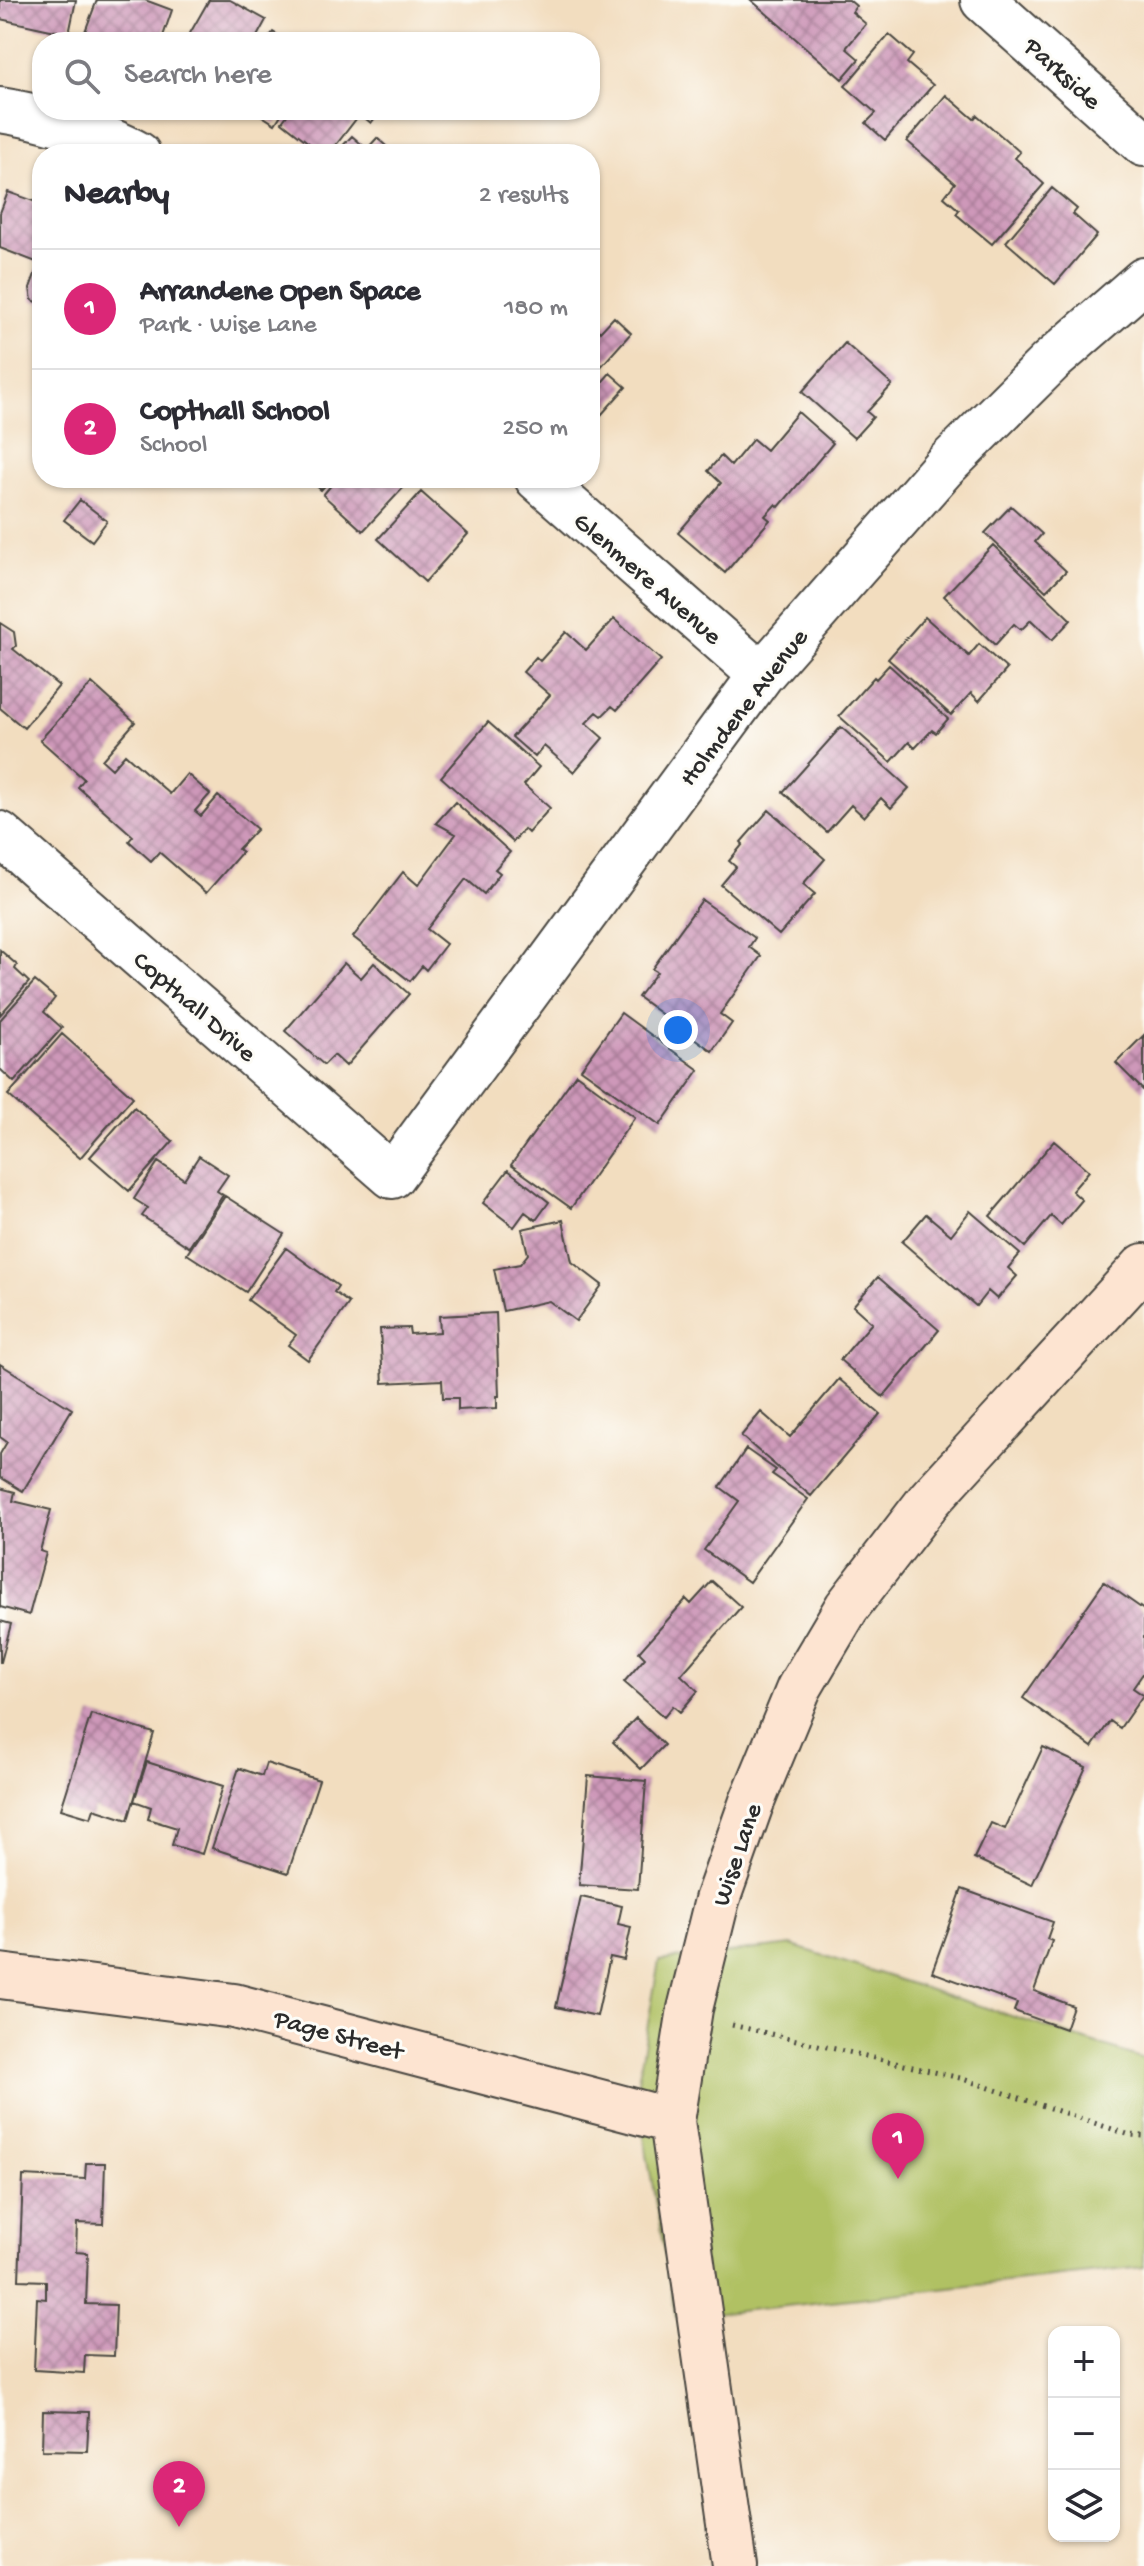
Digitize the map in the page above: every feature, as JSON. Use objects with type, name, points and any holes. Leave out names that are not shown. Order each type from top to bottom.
[{"type":"street","name":"Parkside","points":[[983,0],[1144,144]]},
{"type":"street","points":[[0,110],[32,116]]},
{"type":"street","points":[[45,120],[119,144]]},
{"type":"street","name":"Holmdene Avenue","points":[[392,1176],[761,675],[943,468],[1050,362],[1144,280]]},
{"type":"street","name":"Glenmere Avenue","points":[[548,488],[761,675]]},
{"type":"street","name":"Copthall Drive","points":[[0,834],[392,1176]]},
{"type":"street","name":"Wise Lane","points":[[735,2566],[672,2121],[690,2009],[717,1900],[751,1804],[799,1688],[847,1607],[930,1499],[1144,1266]]},
{"type":"street","name":"Page Street","points":[[0,1976],[234,2006],[672,2121]]},
{"type":"path","points":[[690,2009],[732,2025],[960,2078],[1130,2135],[1144,2136]]},
{"type":"green space","points":[[791,1945],[1144,2059],[1144,2267],[676,2318],[636,2092],[659,1961]]},
{"type":"building","points":[[0,0],[76,0],[69,32],[0,19]]},
{"type":"building","points":[[97,0],[145,0],[172,10],[164,32],[85,32]]},
{"type":"building","points":[[209,0],[230,0],[266,20],[259,32],[191,32]]},
{"type":"building","points":[[751,0],[849,0],[856,6],[852,12],[866,24],[846,48],[859,59],[842,79]]},
{"type":"building","points":[[889,34],[913,55],[907,63],[933,85],[885,140],[866,123],[876,113],[845,86]]},
{"type":"building","points":[[946,95],[974,119],[977,115],[1020,152],[1015,158],[1044,184],[992,244],[956,214],[959,210],[944,197],[955,183],[907,141]]},
{"type":"building","points":[[355,120],[337,144],[310,144],[282,122]]},
{"type":"building","points":[[352,136],[361,144],[344,144]]},
{"type":"building","points":[[1052,188],[1077,209],[1073,214],[1097,235],[1055,284],[1006,242]]},
{"type":"building","points":[[8,192],[32,200],[32,260],[0,248],[0,213]]},
{"type":"building","points":[[614,317],[631,333],[600,368],[600,332]]},
{"type":"building","points":[[845,343],[892,385],[867,412],[873,417],[854,438],[802,392]]},
{"type":"building","points":[[610,373],[626,387],[601,415],[600,414],[600,384]]},
{"type":"building","points":[[798,412],[833,443],[779,507],[776,504],[765,516],[770,520],[725,573],[678,533],[721,483],[708,471],[721,456],[731,466],[753,439],[766,450]]},
{"type":"building","points":[[329,488],[403,488],[363,531],[323,495]]},
{"type":"building","points":[[421,492],[468,534],[425,582],[378,539]]},
{"type":"building","points":[[80,500],[107,521],[92,541],[64,520]]},
{"type":"building","points":[[1011,506],[1042,534],[1035,542],[1066,571],[1046,591],[985,533]]},
{"type":"building","points":[[993,545],[1071,620],[1052,640],[1031,620],[1021,630],[1014,624],[995,645],[944,596]]},
{"type":"building","points":[[925,617],[969,656],[979,644],[1007,669],[979,701],[971,693],[951,715],[888,659]]},
{"type":"building","points":[[614,619],[661,660],[617,710],[612,706],[602,716],[597,712],[586,723],[603,738],[574,772],[544,746],[535,757],[512,737],[550,695],[523,672],[536,657],[540,661],[566,632],[586,650]]},
{"type":"building","points":[[0,623],[14,632],[16,646],[13,649],[59,686],[24,728],[0,708]]},
{"type":"building","points":[[889,665],[948,719],[936,733],[932,730],[915,748],[909,742],[891,762],[839,716]]},
{"type":"building","points":[[92,683],[135,722],[102,760],[112,769],[125,754],[170,794],[187,774],[210,794],[195,811],[201,816],[218,796],[257,829],[238,849],[242,852],[206,893],[159,852],[151,861],[129,841],[133,836],[78,787],[84,779],[40,740]]},
{"type":"building","points":[[488,722],[539,767],[524,785],[550,808],[528,833],[524,829],[513,842],[441,777]]},
{"type":"building","points":[[841,727],[909,788],[891,808],[881,798],[864,817],[851,805],[827,832],[783,792]]},
{"type":"building","points":[[455,802],[510,852],[495,869],[500,873],[484,894],[466,879],[427,929],[446,944],[426,970],[422,966],[410,981],[353,937],[403,872],[418,885],[456,834],[436,823]]},
{"type":"building","points":[[769,810],[825,859],[803,884],[815,894],[779,935],[721,885],[736,867],[729,861],[743,844],[741,842]]},
{"type":"building","points":[[702,900],[755,938],[749,947],[761,956],[720,1014],[732,1023],[712,1051],[638,997],[657,972],[652,969]]},
{"type":"building","points":[[0,950],[17,965],[15,969],[29,982],[0,1015]]},
{"type":"building","points":[[344,963],[361,978],[374,963],[409,994],[346,1066],[334,1055],[324,1065],[285,1031]]},
{"type":"building","points":[[35,981],[55,998],[44,1012],[62,1028],[14,1082],[0,1069],[0,1020]]},
{"type":"building","points":[[621,1013],[699,1070],[660,1125],[581,1069]]},
{"type":"building","points":[[62,1034],[133,1097],[80,1158],[8,1095]]},
{"type":"building","points":[[1144,1035],[1144,1091],[1116,1063]]},
{"type":"building","points":[[576,1074],[635,1117],[571,1208],[511,1165]]},
{"type":"building","points":[[134,1107],[173,1141],[129,1191],[90,1157]]},
{"type":"building","points":[[1054,1141],[1089,1171],[1072,1191],[1082,1200],[1061,1225],[1051,1216],[1025,1247],[990,1216]]},
{"type":"building","points":[[199,1156],[228,1175],[217,1191],[223,1195],[189,1247],[142,1216],[148,1208],[134,1199],[158,1162],[184,1179]]},
{"type":"building","points":[[508,1170],[549,1202],[536,1220],[525,1212],[514,1227],[483,1203]]},
{"type":"building","points":[[225,1196],[284,1234],[246,1292],[187,1254]]},
{"type":"building","points":[[970,1211],[1020,1254],[1008,1268],[1017,1276],[997,1299],[988,1291],[976,1306],[902,1242],[926,1214],[951,1235]]},
{"type":"building","points":[[563,1220],[572,1262],[602,1285],[576,1321],[549,1301],[503,1311],[494,1269],[520,1264],[528,1254],[522,1229]]},
{"type":"building","points":[[286,1248],[338,1286],[334,1292],[349,1303],[308,1360],[288,1345],[296,1335],[248,1300]]},
{"type":"building","points":[[878,1277],[939,1330],[883,1397],[840,1360],[872,1323],[853,1306]]},
{"type":"building","points":[[496,1313],[497,1408],[458,1410],[458,1398],[443,1398],[442,1380],[383,1383],[380,1329],[409,1328],[410,1334],[440,1332],[439,1316]]},
{"type":"building","points":[[0,1364],[72,1409],[23,1491],[0,1477],[0,1454],[7,1442],[0,1437]]},
{"type":"building","points":[[839,1379],[880,1414],[811,1496],[741,1436],[761,1412],[790,1437]]},
{"type":"building","points":[[746,1449],[776,1470],[772,1474],[808,1499],[749,1582],[704,1550],[739,1501],[720,1487]]},
{"type":"building","points":[[0,1488],[15,1492],[13,1501],[51,1510],[40,1551],[46,1553],[29,1615],[0,1607]]},
{"type":"building","points":[[712,1581],[741,1607],[681,1675],[698,1691],[680,1712],[673,1706],[664,1717],[624,1682],[645,1658],[639,1652],[686,1599],[691,1604]]},
{"type":"building","points":[[1104,1582],[1144,1610],[1144,1672],[1133,1688],[1143,1695],[1120,1728],[1110,1721],[1092,1747],[1023,1698]]},
{"type":"building","points":[[0,1621],[11,1624],[1,1662],[0,1662]]},
{"type":"building","points":[[91,1714],[154,1733],[128,1820],[94,1809],[91,1818],[61,1809]]},
{"type":"building","points":[[636,1718],[664,1745],[641,1769],[613,1742]]},
{"type":"building","points":[[1043,1747],[1086,1767],[1032,1885],[974,1858],[991,1823],[1005,1829]]},
{"type":"building","points":[[147,1762],[223,1786],[202,1854],[172,1845],[177,1828],[148,1819],[151,1807],[134,1801]]},
{"type":"building","points":[[266,1763],[319,1780],[288,1873],[212,1848],[239,1768],[262,1776]]},
{"type":"building","points":[[588,1776],[646,1781],[638,1889],[579,1885]]},
{"type":"building","points":[[962,1889],[1053,1922],[1047,1939],[1052,1941],[1034,1991],[1073,2006],[1065,2029],[1014,2011],[1017,2003],[932,1972]]},
{"type":"building","points":[[581,1897],[622,1906],[618,1924],[631,1927],[624,1960],[610,1957],[597,2016],[556,2007]]},
{"type":"building","points":[[86,2163],[105,2163],[103,2224],[77,2223],[76,2252],[88,2253],[86,2304],[116,2305],[114,2356],[85,2355],[84,2373],[34,2370],[37,2298],[46,2299],[46,2281],[19,2280],[23,2176],[85,2179]]},
{"type":"building","points":[[43,2411],[89,2412],[87,2451],[42,2450]]},
{"type":"place","name":"Arrandene Open Space","points":[[898,2179]]},
{"type":"place","name":"Copthall School","points":[[179,2527]]}]
